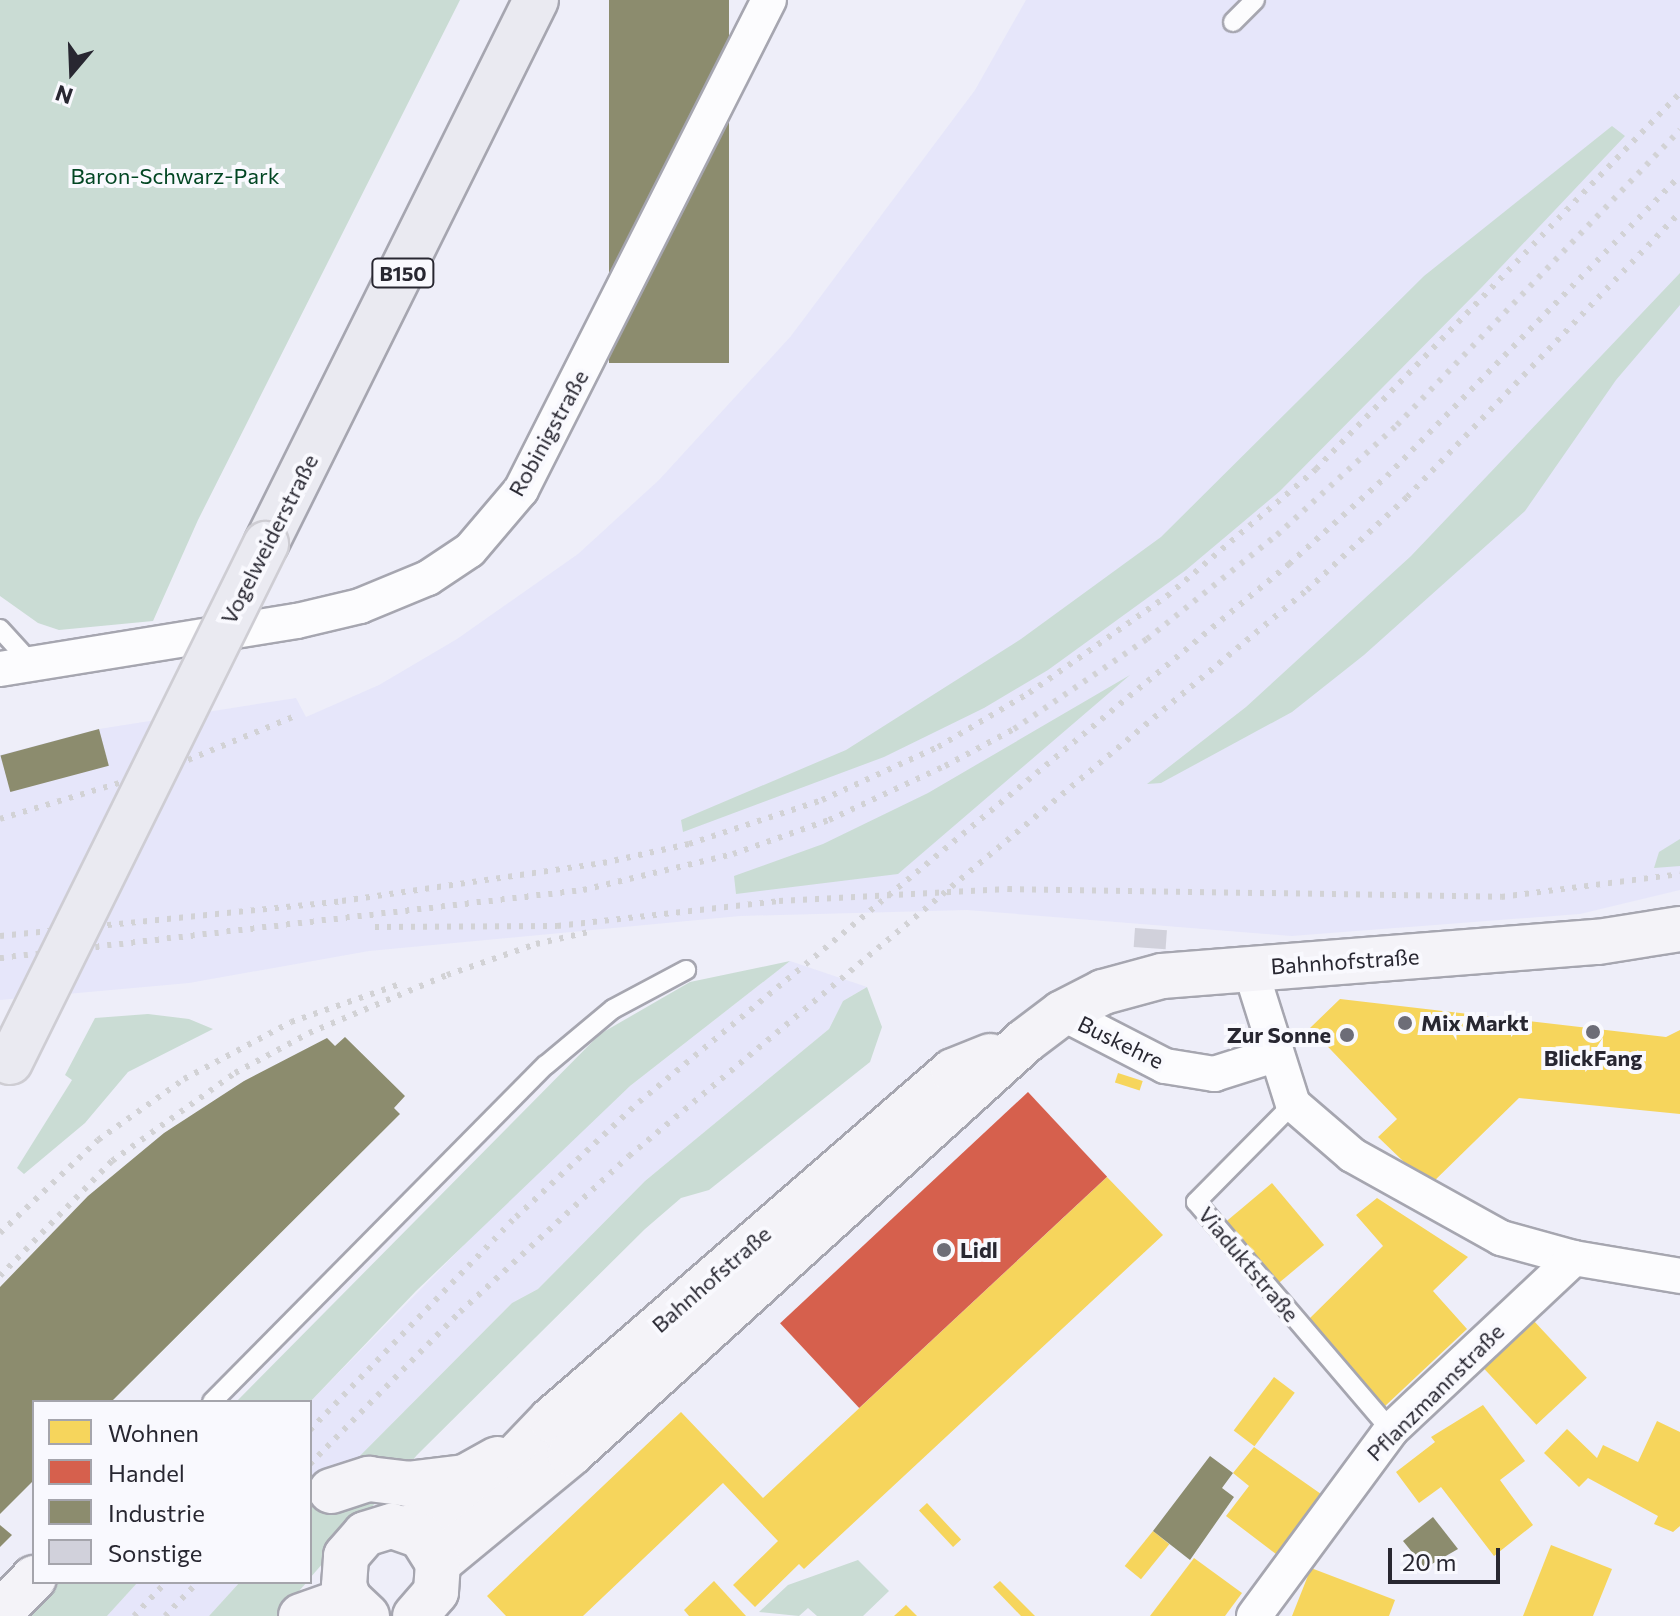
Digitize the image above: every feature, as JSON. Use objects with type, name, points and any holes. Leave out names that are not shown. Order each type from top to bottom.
[{"type":"main road","name":"Vogelweiderstraße","points":[[5,1070],[536,0]]},
{"type":"main road","name":"Bahnhofstraße","points":[[438,1563],[570,1454],[1025,1041],[1062,1013],[1103,992],[1162,976],[1598,942],[1680,929]]},
{"type":"main road","name":"Bahnhofstraße","points":[[301,1616],[358,1608],[343,1571],[346,1556],[365,1534],[437,1522],[488,1486],[520,1447],[953,1071],[1025,1041]]},
{"type":"main road","points":[[415,1616],[436,1592],[438,1563],[432,1548],[331,1491],[369,1479],[407,1484],[465,1477],[520,1447]]},
{"type":"main road","points":[[0,1613],[32,1580]]},
{"type":"street","name":"Robinigstraße","points":[[16,666],[297,621],[360,606],[428,578],[470,550],[521,490],[769,0]]},
{"type":"street","points":[[1250,968],[1274,1055],[1293,1104],[1352,1155],[1400,1186],[1501,1238],[1574,1258],[1680,1276]]},
{"type":"street","name":"Buskehre","points":[[1062,1013],[1165,1066],[1214,1074],[1274,1055]]},
{"type":"street","name":"Pflanzmannstraße","points":[[1254,1616],[1391,1430],[1574,1258]]},
{"type":"lane","points":[[1233,22],[1255,0]]},
{"type":"lane","points":[[0,629],[16,666]]},
{"type":"lane","points":[[214,1400],[546,1065],[613,1009],[686,970]]},
{"type":"lane","name":"Viaduktstraße","points":[[1293,1104],[1196,1202],[1391,1430]]},
{"type":"shaded area","points":[[1026,0],[1680,0],[1680,890],[1580,914],[1291,936],[967,910],[740,916],[369,951],[189,983],[0,1000],[0,755],[99,729],[296,698],[306,717],[379,685],[457,639],[578,554],[659,480],[791,336],[975,90]]},
{"type":"shaded area","points":[[790,961],[867,987],[843,1001],[829,1029],[645,1181],[538,1289],[512,1303],[312,1504],[312,1400],[523,1185],[630,1086]]},
{"type":"shaded area","points":[[136,1584],[238,1584],[209,1616],[107,1616]]},
{"type":"green space","name":"Baron-Schwarz-Park","points":[[0,0],[460,0],[198,520],[153,621],[59,630],[38,623],[0,596]]},
{"type":"green space","points":[[1612,126],[1625,136],[1482,287],[1280,491],[1186,570],[1048,670],[984,708],[884,757],[683,832],[681,820],[846,750],[1021,639],[1161,537],[1424,276]]},
{"type":"green space","points":[[1680,273],[1680,305],[1616,380],[1525,511],[1364,655],[1292,712],[1161,783],[1147,784],[1246,707],[1411,556]]},
{"type":"green space","points":[[1130,675],[898,874],[736,894],[734,876],[823,844],[928,793]]},
{"type":"green space","points":[[1680,839],[1680,866],[1654,868],[1659,852]]},
{"type":"green space","points":[[790,961],[630,1086],[416,1291],[312,1400],[238,1400],[600,1034],[690,982]]},
{"type":"green space","points":[[867,987],[882,1027],[870,1062],[709,1190],[681,1198],[645,1229],[417,1455],[312,1576],[312,1504],[512,1303],[538,1289],[645,1181],[829,1029],[843,1001]]},
{"type":"green space","points":[[148,1014],[189,1019],[213,1029],[128,1072],[85,1123],[24,1174],[17,1168],[72,1080],[65,1075],[95,1018]]},
{"type":"green space","points":[[858,1560],[889,1591],[863,1616],[817,1616],[808,1608],[799,1616],[759,1612],[788,1585]]},
{"type":"green space","points":[[58,1584],[136,1584],[107,1616],[27,1616]]},
{"type":"green space","points":[[238,1584],[305,1584],[277,1616],[209,1616]]},
{"type":"building: Wohnen","points":[[1340,999],[1666,1037],[1680,1030],[1680,1114],[1519,1098],[1429,1186],[1378,1137],[1397,1119],[1310,1028]]},
{"type":"building: Wohnen","points":[[1118,1073],[1143,1081],[1140,1091],[1115,1083]]},
{"type":"building: Wohnen","points":[[1107,1177],[1163,1235],[804,1569],[799,1564],[755,1607],[733,1585],[778,1541],[723,1483],[583,1616],[506,1616],[487,1596],[681,1412],[763,1498]]},
{"type":"building: Wohnen","points":[[1272,1183],[1324,1245],[1277,1284],[1225,1222]]},
{"type":"building: Wohnen","points":[[1377,1198],[1468,1257],[1433,1291],[1467,1329],[1384,1407],[1308,1320],[1383,1246],[1356,1215]]},
{"type":"building: Wohnen","points":[[1533,1320],[1587,1378],[1536,1425],[1483,1367]]},
{"type":"building: Wohnen","points":[[1274,1377],[1295,1393],[1254,1446],[1234,1431]]},
{"type":"building: Wohnen","points":[[1483,1405],[1525,1461],[1500,1480],[1533,1525],[1494,1556],[1441,1487],[1419,1503],[1396,1472],[1435,1442],[1431,1437]]},
{"type":"building: Wohnen","points":[[1657,1421],[1680,1432],[1680,1526],[1673,1532],[1654,1524],[1658,1516],[1588,1478],[1579,1487],[1544,1453],[1567,1429],[1597,1458],[1603,1445],[1638,1462]]},
{"type":"building: Wohnen","points":[[1254,1447],[1321,1494],[1276,1554],[1226,1516],[1249,1486],[1233,1473]]},
{"type":"building: Wohnen","points":[[927,1503],[961,1540],[953,1547],[919,1511]]},
{"type":"building: Wohnen","points":[[1153,1531],[1169,1544],[1141,1579],[1125,1566]]},
{"type":"building: Wohnen","points":[[1551,1545],[1612,1569],[1593,1616],[1523,1616]]},
{"type":"building: Wohnen","points":[[1194,1558],[1242,1593],[1225,1616],[1150,1616]]},
{"type":"building: Wohnen","points":[[1311,1568],[1395,1600],[1389,1616],[1292,1616]]},
{"type":"building: Wohnen","points":[[714,1581],[746,1616],[689,1616],[684,1610]]},
{"type":"building: Wohnen","points":[[1000,1581],[1035,1616],[1021,1616],[993,1587]]},
{"type":"building: Wohnen","points":[[906,1605],[917,1616],[894,1616]]},
{"type":"building: Handel","name":"Lidl","points":[[1028,1092],[1107,1177],[859,1408],[780,1323]]},
{"type":"building: Industrie","points":[[609,0],[729,0],[729,363],[609,363]]},
{"type":"building: Industrie","points":[[99,729],[109,766],[10,792],[0,755]]},
{"type":"building: Industrie","points":[[345,1037],[405,1096],[394,1108],[400,1114],[113,1400],[32,1400],[32,1482],[0,1514],[0,1287],[88,1196],[164,1133],[244,1081],[327,1038],[335,1046]]},
{"type":"building: Industrie","points":[[1210,1456],[1233,1473],[1222,1488],[1234,1497],[1190,1560],[1153,1531]]},
{"type":"building: Industrie","points":[[1433,1517],[1458,1549],[1425,1568],[1403,1541]]},
{"type":"building: Industrie","points":[[0,1525],[12,1535],[0,1547]]},
{"type":"building: Sonstige","points":[[1135,928],[1167,930],[1166,949],[1134,947]]},
{"type":"railway","points":[[0,936],[342,901],[603,863],[689,844],[822,800],[938,747],[1029,693],[1167,596],[1316,469],[1680,93]]},
{"type":"railway","points":[[0,958],[583,890],[733,854],[829,820],[945,766],[1014,729],[1147,639],[1277,535],[1397,425],[1680,130]]},
{"type":"railway","points":[[312,1428],[516,1217],[639,1102],[1289,564],[1387,476],[1680,176]]},
{"type":"railway","points":[[312,1462],[460,1312],[629,1156],[1307,590],[1407,497],[1680,212]]},
{"type":"railway","points":[[0,819],[166,769],[293,717]]},
{"type":"railway","points":[[375,927],[557,926],[779,901],[1008,889],[1501,897],[1680,874]]},
{"type":"railway","points":[[0,1276],[112,1161],[235,1073],[309,1033],[447,975],[536,944],[593,931]]},
{"type":"railway","points":[[0,1233],[98,1140],[184,1079],[291,1022],[403,983]]},
{"type":"railway","points":[[134,1616],[164,1584]]},
{"type":"railway","points":[[165,1616],[196,1584]]},
{"type":"place","name":"Mix Markt","points":[[1405,1023]]},
{"type":"place","name":"BlickFang","points":[[1593,1032]]},
{"type":"place","name":"Zur Sonne","points":[[1347,1035]]},
{"type":"place","name":"Lidl","points":[[944,1250]]}]
